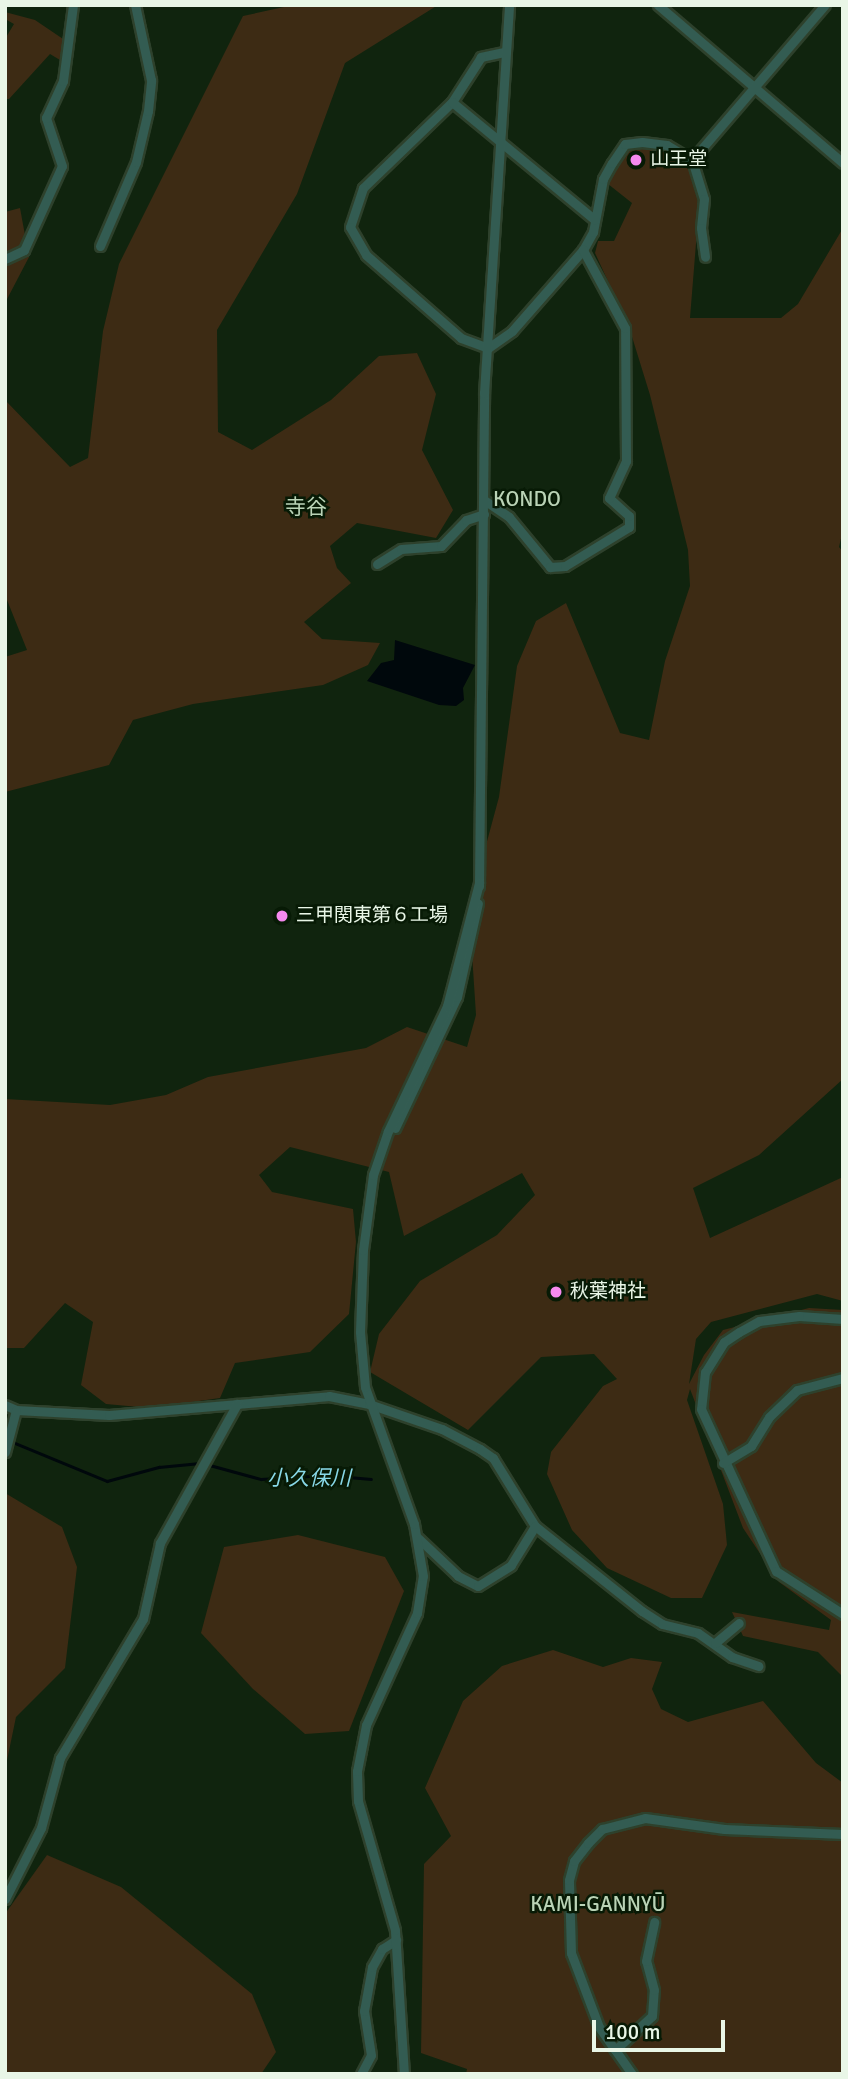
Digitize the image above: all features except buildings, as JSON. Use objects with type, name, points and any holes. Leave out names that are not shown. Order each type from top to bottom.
[{"type":"street","points":[[100,246],[136,162],[148,111],[151,80],[135,5]]},
{"type":"street","points":[[404,2074],[396,1940],[358,1801],[357,1772],[366,1725],[420,1603],[423,1576],[418,1538],[369,1404],[360,1332],[366,1211],[373,1175],[387,1138],[442,1036],[457,997],[476,917],[479,883],[488,348],[509,5]]},
{"type":"street","points":[[658,5],[843,163]]},
{"type":"street","points":[[692,160],[825,5]]},
{"type":"street","points":[[5,259],[24,250],[62,166],[46,118],[63,81],[77,6]]},
{"type":"street","points":[[488,348],[461,338],[366,255],[351,227],[355,203],[370,180],[452,102],[481,57],[505,52]]},
{"type":"street","points":[[452,102],[595,220]]},
{"type":"street","points":[[488,348],[512,331],[583,250],[595,220],[603,179],[625,144],[667,145],[692,160],[704,199],[701,228],[705,257]]},
{"type":"street","points":[[484,500],[509,517],[550,567],[565,566],[629,527],[629,516],[609,498],[626,461],[625,328],[583,250]]},
{"type":"street","points":[[377,564],[401,549],[441,546],[466,520],[484,514]]},
{"type":"street","points":[[843,1319],[816,1314],[759,1321],[724,1342],[705,1372],[701,1409],[723,1463],[776,1571],[843,1614]]},
{"type":"street","points":[[723,1463],[751,1446],[769,1417],[797,1390],[843,1378]]},
{"type":"street","points":[[5,1405],[16,1410],[143,1415],[329,1396],[369,1404],[442,1429],[493,1458],[535,1526],[662,1624],[698,1633],[732,1657],[758,1666]]},
{"type":"street","points":[[5,1899],[27,1863],[41,1828],[60,1758],[143,1619],[160,1543],[237,1404]]},
{"type":"street","points":[[8,1444],[16,1410]]},
{"type":"street","points":[[418,1538],[458,1576],[478,1586],[512,1566],[535,1526]]},
{"type":"street","points":[[715,1643],[739,1623]]},
{"type":"street","points":[[632,2074],[615,2050],[580,1985],[568,1920],[569,1880],[575,1861],[595,1836],[624,1820],[645,1818],[724,1829],[843,1835]]},
{"type":"street","points":[[615,2050],[652,2016],[654,1990],[646,1961],[654,1922]]},
{"type":"street","points":[[361,2074],[371,2055],[364,2011],[372,1967],[382,1949],[396,1940]]},
{"type":"shaded area","points":[[293,5],[438,5],[345,63],[297,194],[217,330],[218,432],[252,450],[331,400],[379,356],[417,353],[436,394],[422,450],[453,510],[436,538],[357,523],[330,546],[337,568],[351,583],[304,622],[322,639],[380,643],[368,665],[323,685],[193,704],[133,720],[109,765],[5,792],[5,657],[27,650],[5,595],[5,400],[70,467],[88,458],[103,331],[119,264],[243,16]]},
{"type":"shaded area","points":[[5,12],[35,20],[66,41],[60,60],[50,54],[9,99],[5,99],[5,39],[14,24],[5,19]]},
{"type":"shaded area","points":[[634,147],[665,148],[689,163],[700,194],[690,318],[781,318],[798,304],[843,228],[843,530],[839,547],[843,552],[843,1079],[759,1155],[693,1188],[710,1238],[843,1177],[843,1301],[817,1294],[711,1322],[696,1339],[689,1384],[704,1355],[723,1330],[809,1308],[843,1310],[843,1677],[818,1652],[743,1636],[732,1612],[829,1630],[831,1620],[779,1582],[743,1528],[690,1389],[687,1400],[723,1504],[727,1545],[702,1598],[671,1598],[607,1568],[572,1530],[547,1474],[551,1452],[603,1386],[617,1379],[594,1354],[541,1357],[468,1430],[370,1372],[379,1334],[420,1281],[497,1235],[535,1195],[522,1173],[404,1236],[389,1172],[290,1147],[259,1175],[272,1192],[353,1209],[356,1242],[349,1314],[310,1352],[235,1363],[220,1398],[150,1408],[106,1404],[81,1385],[93,1322],[65,1303],[24,1348],[5,1348],[5,1099],[110,1105],[166,1095],[208,1077],[366,1048],[407,1027],[467,1047],[476,1015],[469,908],[499,797],[517,666],[536,621],[566,603],[620,733],[649,740],[665,661],[690,586],[688,550],[650,395],[629,327],[595,253],[598,241],[614,241],[632,203],[608,184],[624,151]]},
{"type":"shaded area","points":[[20,208],[29,257],[5,303],[5,212]]},
{"type":"shaded area","points":[[395,640],[475,665],[463,688],[464,700],[456,706],[439,705],[367,681],[381,663],[394,660]]},
{"type":"shaded area","points":[[5,1493],[62,1527],[77,1567],[65,1668],[16,1717],[5,1770]]},
{"type":"shaded area","points":[[298,1535],[385,1557],[404,1591],[349,1731],[305,1734],[253,1689],[201,1633],[224,1547]]},
{"type":"shaded area","points":[[553,1650],[603,1667],[631,1658],[662,1662],[652,1689],[661,1709],[688,1722],[763,1701],[816,1763],[843,1783],[843,2074],[466,2074],[467,2069],[421,2053],[424,1864],[451,1836],[425,1788],[463,1701],[502,1666]]},
{"type":"shaded area","points":[[47,1855],[121,1887],[252,1994],[276,2052],[261,2074],[5,2074],[5,1914]]},
{"type":"waterway","name":"小久保川","points":[[10,1441],[107,1481],[159,1467],[200,1463]]},
{"type":"waterway","name":"小久保川","points":[[206,1464],[261,1479],[326,1475],[371,1479]]},
{"type":"place","name":"山王堂","points":[[636,160]]},
{"type":"place","name":"三甲関東第６工場","points":[[282,916]]},
{"type":"place","name":"秋葉神社","points":[[556,1292]]},
{"type":"district","name":"KONDO","points":[[527,499]]},
{"type":"district","name":"寺谷","points":[[306,507]]},
{"type":"district","name":"KAMI-GANNYŪ","points":[[598,1904]]}]
